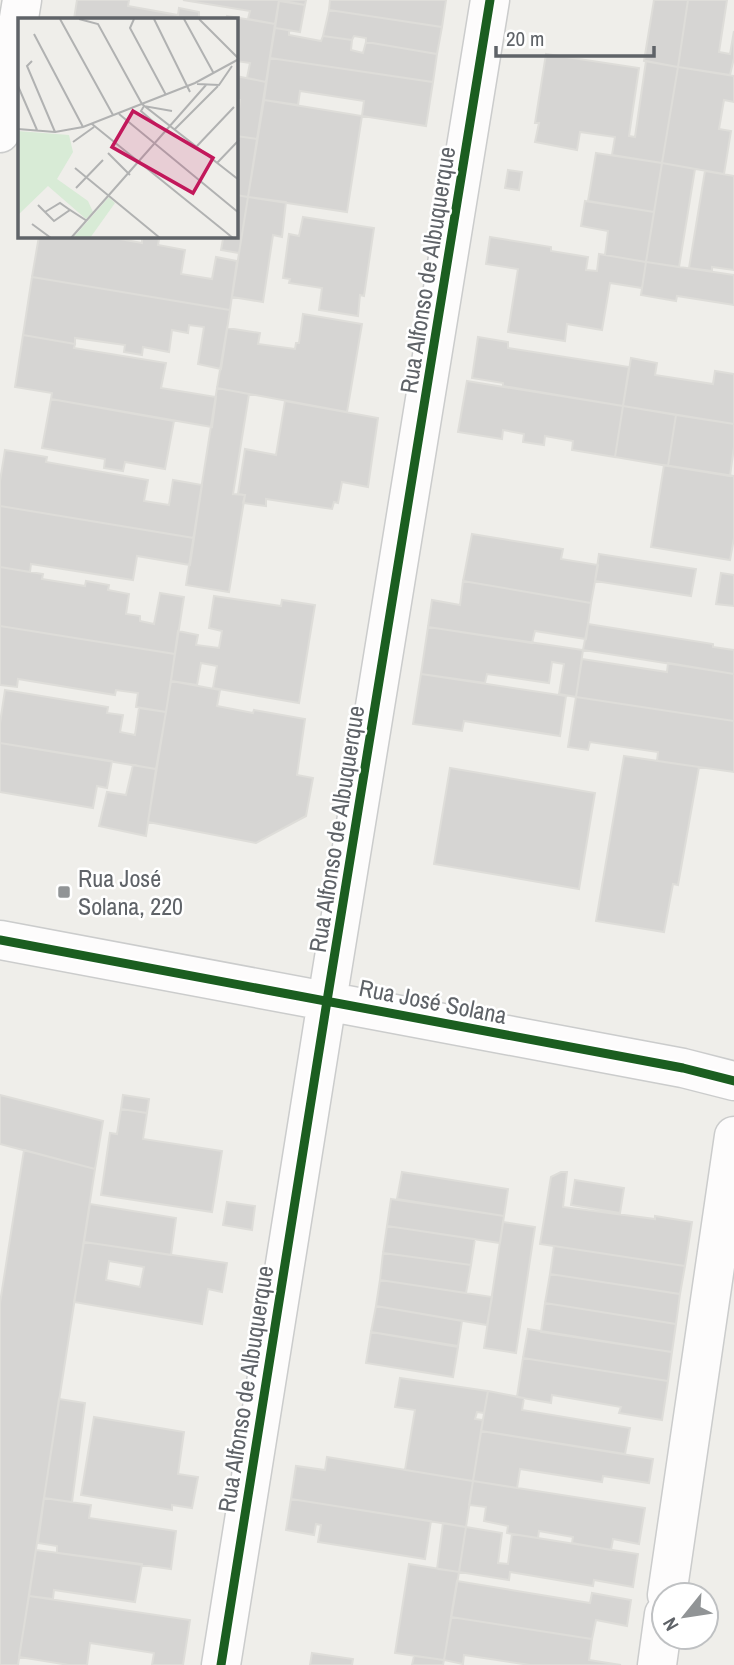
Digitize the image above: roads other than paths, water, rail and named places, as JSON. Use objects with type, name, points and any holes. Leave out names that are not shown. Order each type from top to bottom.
[{"type":"street","points":[[19,18],[22,0]]},
{"type":"street","name":"Rua Alfonso de Albuquerque","points":[[221,1665],[490,0]]},
{"type":"street","points":[[0,133],[18,24]]},
{"type":"street","name":"Rua José Solana","points":[[0,940],[683,1068],[734,1081]]},
{"type":"street","points":[[669,1581],[734,1136]]},
{"type":"place","name":"Rua José Solana, 220","points":[[64,892]]}]
